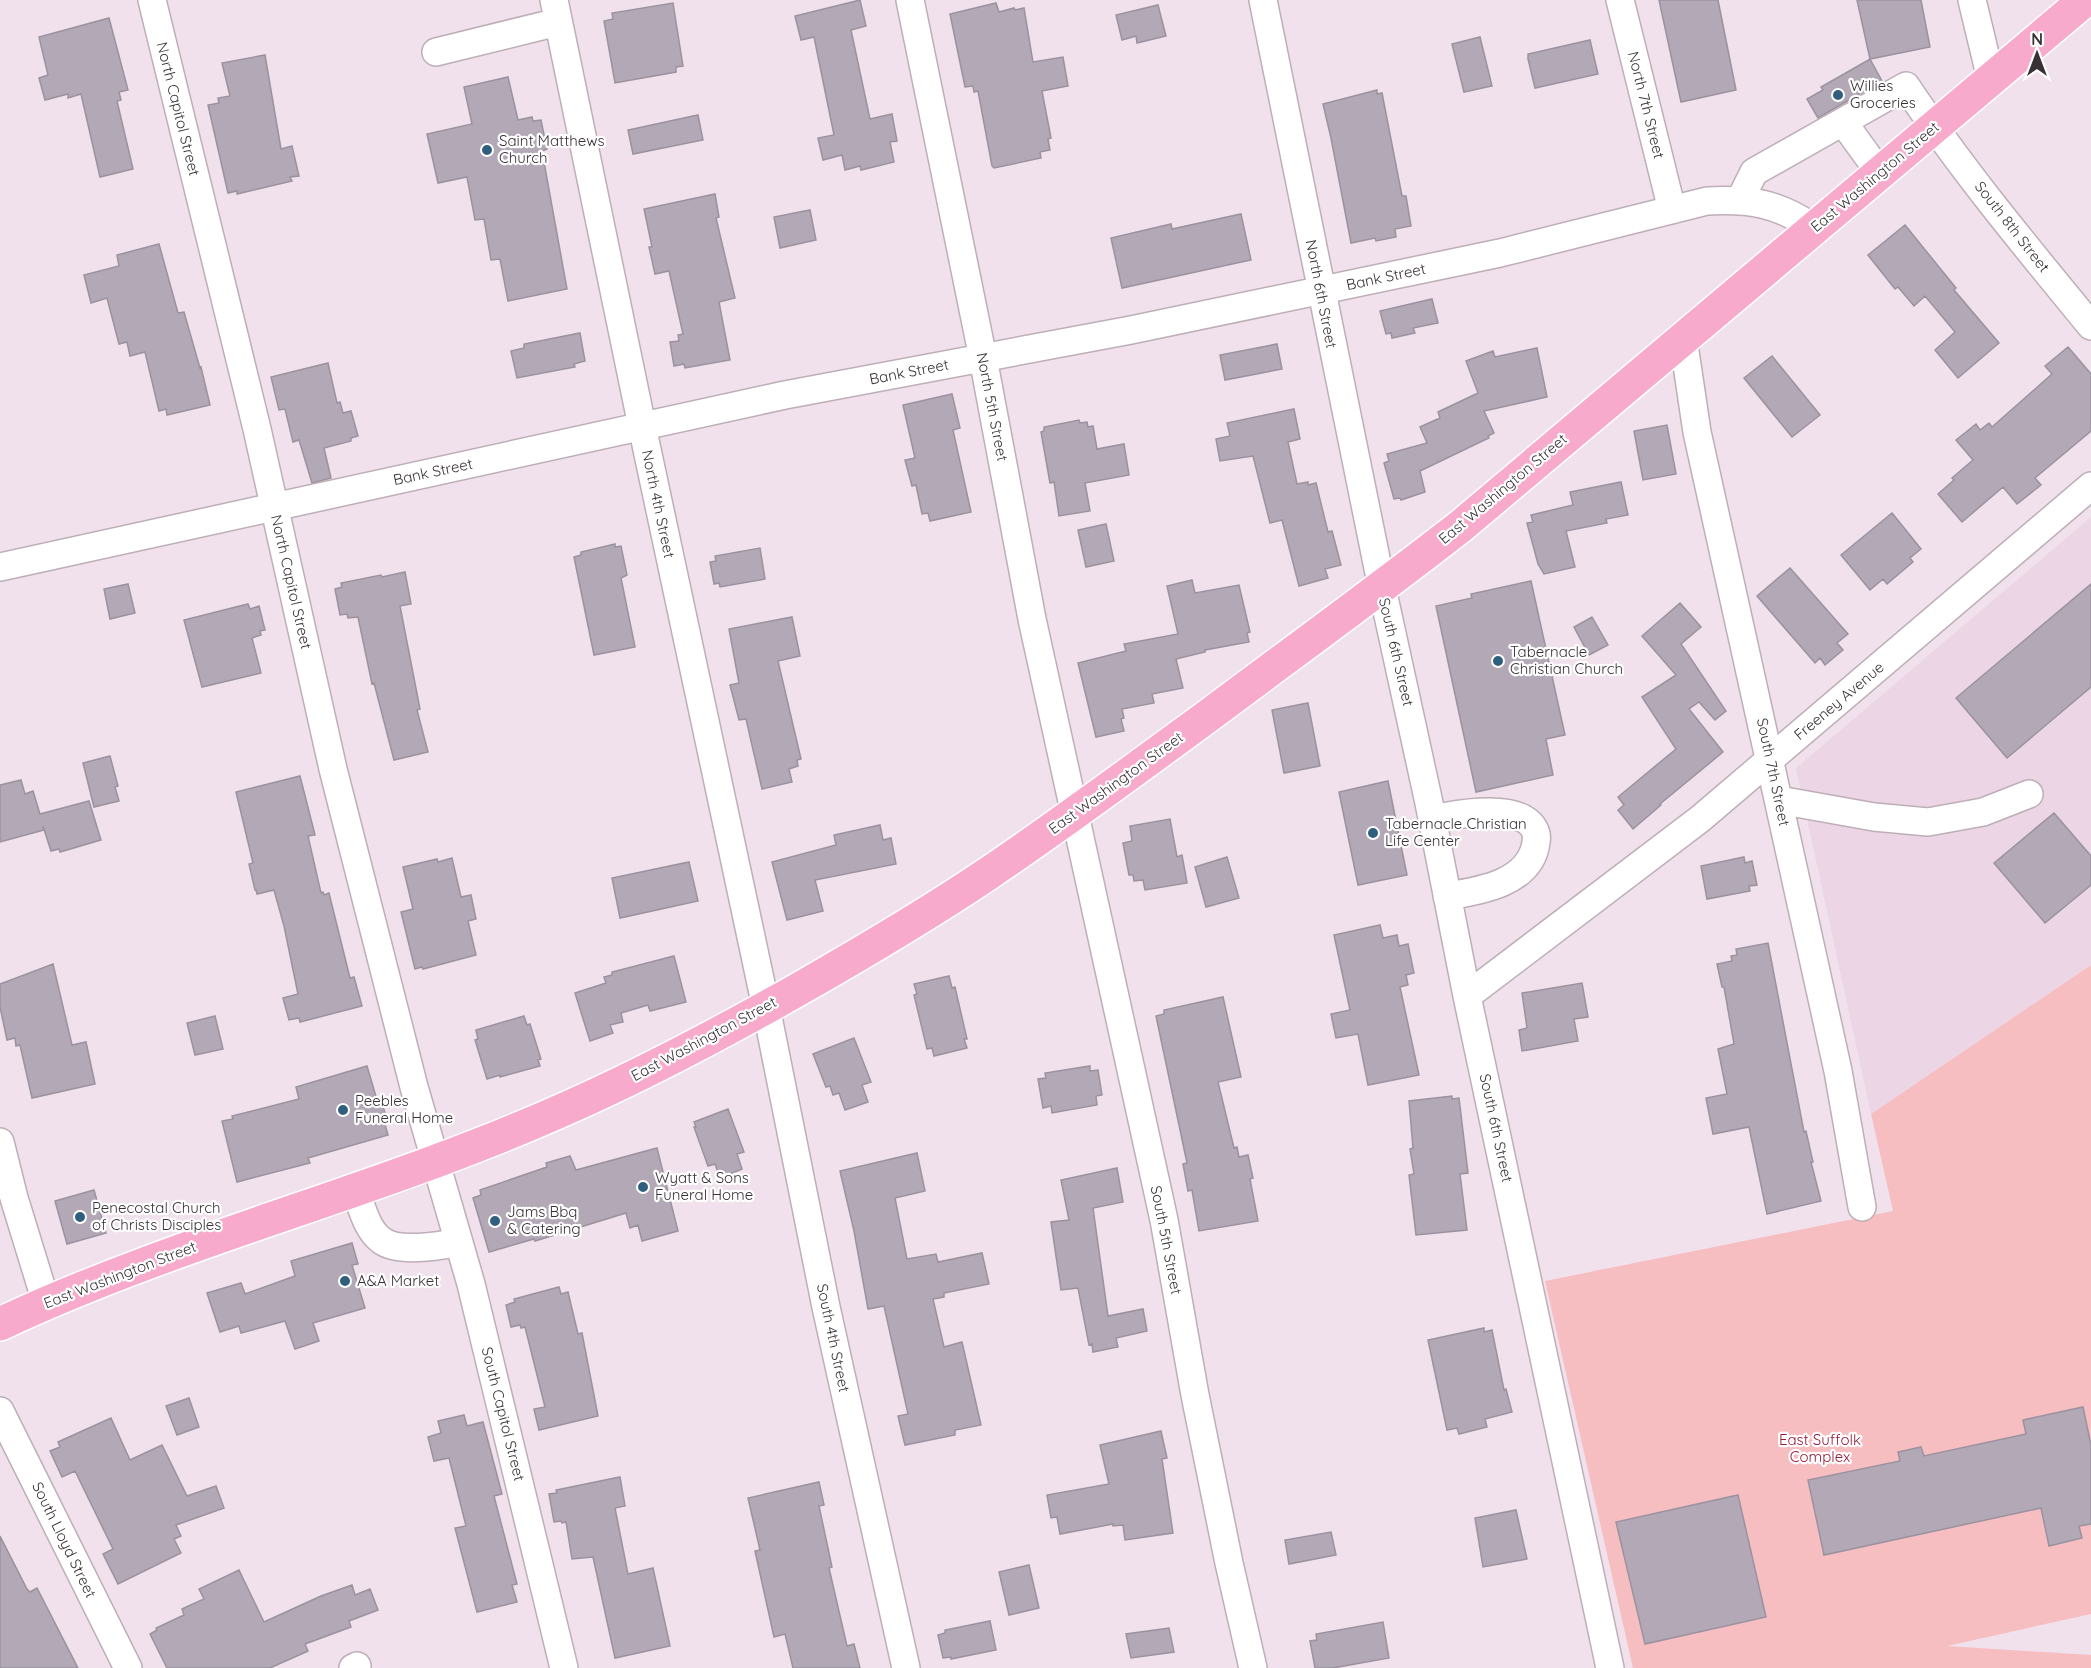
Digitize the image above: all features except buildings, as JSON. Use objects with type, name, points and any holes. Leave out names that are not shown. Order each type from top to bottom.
[{"type":"main road","name":"East Washington Street","points":[[0,1324],[46,1302],[436,1162],[565,1109],[656,1066],[766,1007],[881,941],[982,878],[1075,814],[1382,588],[1461,526],[2085,0]]},
{"type":"street","name":"North Capitol Street","points":[[152,0],[274,507],[333,769],[414,1087],[436,1162]]},
{"type":"street","name":"North 5th Street","points":[[910,0],[1032,618],[1075,814]]},
{"type":"street","name":"North 6th Street","points":[[1263,0],[1320,291],[1382,588]]},
{"type":"street","name":"North 7th Street","points":[[1620,0],[1672,210]]},
{"type":"street","points":[[1972,0],[1991,79]]},
{"type":"street","points":[[436,52],[556,11]]},
{"type":"street","name":"North 4th Street","points":[[556,11],[766,1007]]},
{"type":"street","name":"South 8th Street","points":[[1843,122],[1906,86],[1934,128],[2091,326]]},
{"type":"street","points":[[1740,200],[1754,172],[1843,122],[1880,173]]},
{"type":"street","name":"Bank Street","points":[[0,567],[785,395],[1320,291],[1500,253],[1707,201],[1740,200],[1771,206],[1814,228]]},
{"type":"street","name":"South 7th Street","points":[[1683,338],[1697,432],[1838,1071],[1862,1207]]},
{"type":"street","name":"Freeney Avenue","points":[[1467,996],[1700,819],[2091,486]]},
{"type":"street","name":"South 6th Street","points":[[1382,588],[1610,1668]]},
{"type":"street","points":[[1779,800],[1874,817],[1928,822],[1983,812],[2029,794]]},
{"type":"street","points":[[1432,819],[1493,812],[1524,819],[1533,826],[1537,837],[1536,847],[1530,860],[1521,871],[1504,882],[1447,896]]},
{"type":"street","name":"South 5th Street","points":[[1075,814],[1164,1220],[1217,1507],[1253,1668]]},
{"type":"street","name":"South 4th Street","points":[[766,1007],[826,1307],[906,1668]]},
{"type":"street","points":[[0,1142],[14,1198],[46,1302]]},
{"type":"street","name":"South Capitol Street","points":[[436,1162],[471,1284],[564,1668]]},
{"type":"street","points":[[355,1190],[369,1225],[381,1241],[407,1248],[438,1247],[459,1242]]},
{"type":"street","name":"South Lloyd Street","points":[[0,1411],[128,1668]]},
{"type":"shaded area","points":[[2091,517],[2091,965],[1871,1114],[1796,768]]},
{"type":"green space","name":"East Suffolk Complex","points":[[2091,965],[2091,1614],[1947,1646],[2091,1655],[2091,1668],[1633,1668],[1545,1281],[1893,1211],[1871,1114]]},
{"type":"place","name":"Willies Groceries","points":[[1838,95]]},
{"type":"place","name":"Saint Matthews Church","points":[[487,150]]},
{"type":"place","name":"Tabernacle Christian Church","points":[[1498,661]]},
{"type":"place","name":"Tabernacle Christian Life Center","points":[[1373,833]]},
{"type":"place","name":"Peebles Funeral Home","points":[[343,1110]]},
{"type":"place","name":"Wyatt & Sons Funeral Home","points":[[643,1187]]},
{"type":"place","name":"Penecostal Church of Christs Disciples","points":[[80,1217]]},
{"type":"place","name":"Jams Bbq & Catering","points":[[495,1221]]},
{"type":"place","name":"A&A Market","points":[[345,1281]]}]
